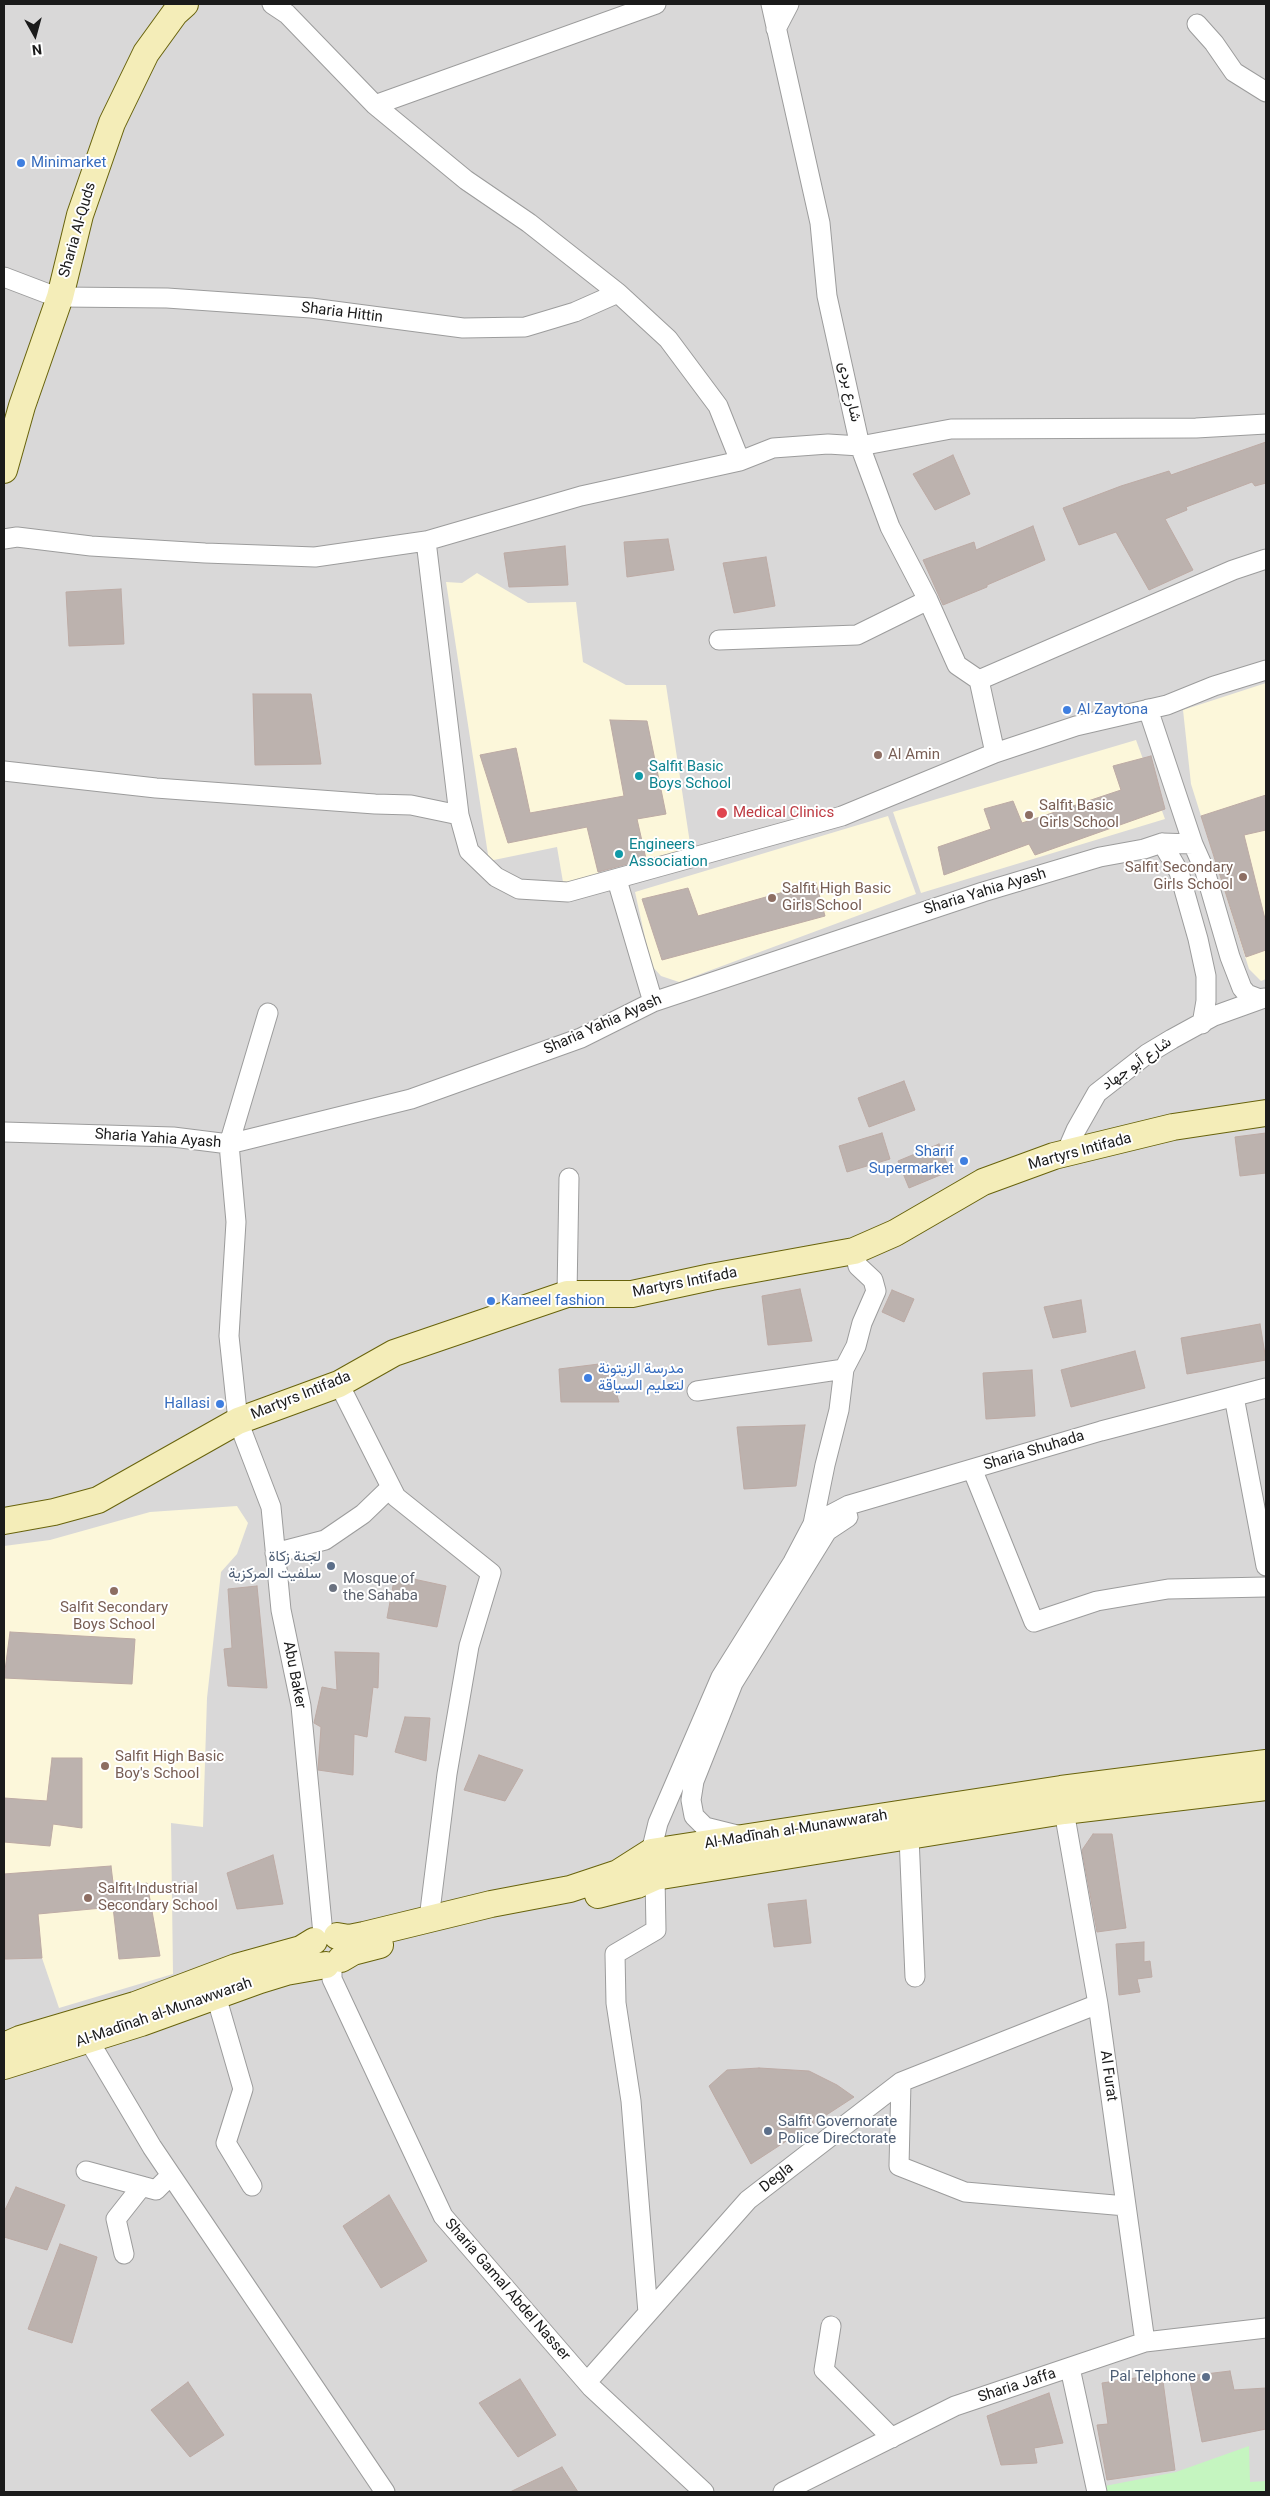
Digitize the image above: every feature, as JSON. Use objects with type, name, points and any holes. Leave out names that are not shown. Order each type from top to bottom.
[{"type":"main road","name":"Sharia Al-Quds","points":[[4,414],[53,295],[66,212],[98,117],[133,45],[163,4]]},
{"type":"main road","name":"Sharia Al-Quds","points":[[4,470],[53,295],[112,123],[146,53],[175,13],[184,4]]},
{"type":"main road","name":"Martyrs Intifada","points":[[4,1520],[54,1512],[98,1500],[238,1421],[339,1384],[394,1353],[567,1294],[632,1294],[710,1277],[854,1251],[894,1233],[983,1182],[1066,1153],[1173,1127],[1266,1113]]},
{"type":"main road","name":"Al-Madīnah al-Munawwarah","points":[[4,2066],[141,2023],[286,1972],[349,1938],[591,1883],[618,1873],[653,1865],[748,1837],[1061,1789],[1266,1763]]},
{"type":"main road","name":"Al-Madīnah al-Munawwarah","points":[[4,2046],[20,2039],[135,2005],[254,1961],[302,1949],[362,1949],[566,1904],[637,1885],[653,1865],[909,1837],[1064,1811],[1266,1787]]},
{"type":"street","points":[[272,4],[287,14],[375,105],[466,180],[529,223],[618,293],[668,339],[718,406],[740,461]]},
{"type":"street","points":[[375,105],[656,4]]},
{"type":"street","name":"شارع بردى","points":[[771,4],[820,223],[827,296],[860,446],[890,527],[928,600],[958,665],[979,680]]},
{"type":"street","points":[[776,29],[789,4]]},
{"type":"street","points":[[1197,24],[1214,43],[1234,72],[1266,92]]},
{"type":"street","points":[[4,277],[53,295]]},
{"type":"street","name":"Sharia Hittin","points":[[53,295],[167,298],[311,308],[463,328],[525,327],[575,312],[618,293]]},
{"type":"street","points":[[4,539],[17,537],[91,546],[315,557],[426,542],[582,496],[740,461],[772,448],[828,444],[860,446],[951,429],[1196,428],[1266,424]]},
{"type":"street","points":[[426,542],[459,815],[470,851],[496,877],[519,890],[568,892],[617,880],[842,816],[995,753],[1076,726],[1148,709],[1266,670]]},
{"type":"street","points":[[995,753],[979,680],[1233,570],[1266,559]]},
{"type":"street","points":[[719,640],[857,635],[928,600]]},
{"type":"street","points":[[1148,709],[1193,844],[1205,871],[1230,957],[1242,988],[1247,994],[1263,998]]},
{"type":"street","points":[[4,771],[165,788],[411,805],[459,815]]},
{"type":"street","points":[[1162,843],[1186,822]]},
{"type":"street","points":[[1162,843],[1193,844]]},
{"type":"street","points":[[1162,843],[1179,872],[1198,939],[1206,976],[1206,1001],[1202,1024]]},
{"type":"street","name":"Sharia Yahia Ayash","points":[[4,1132],[173,1137],[229,1144],[411,1099],[581,1038],[653,1002],[974,895],[1100,857],[1144,849],[1162,843]]},
{"type":"street","points":[[617,880],[653,1002]]},
{"type":"street","name":"شارع أبو جهاد","points":[[1066,1153],[1076,1130],[1097,1093],[1147,1054],[1238,1006],[1263,998]]},
{"type":"street","points":[[229,1144],[268,1013]]},
{"type":"street","name":"Abu Baker","points":[[229,1144],[236,1222],[229,1336],[238,1421],[271,1506],[280,1610],[301,1706],[329,1950]]},
{"type":"street","points":[[567,1294],[569,1178]]},
{"type":"street","points":[[748,1837],[705,1827],[694,1816],[691,1800],[694,1781],[734,1683],[816,1528],[825,1465],[839,1410],[844,1369],[856,1346],[862,1323],[876,1291],[873,1280],[858,1266],[854,1251]]},
{"type":"street","points":[[697,1391],[844,1369]]},
{"type":"street","points":[[339,1384],[396,1497],[491,1573],[469,1646],[447,1774],[428,1919]]},
{"type":"street","name":"Sharia Shuhada","points":[[816,1528],[849,1505],[1101,1431],[1266,1388]]},
{"type":"street","name":"Sharia Shuhada","points":[[816,1528],[974,1476],[1266,1395]]},
{"type":"street","points":[[1236,1402],[1266,1566]]},
{"type":"street","points":[[974,1476],[1034,1622],[1097,1601],[1168,1589],[1266,1587]]},
{"type":"street","points":[[275,1553],[325,1540],[363,1514],[391,1487]]},
{"type":"street","points":[[822,1487],[831,1502],[849,1505]]},
{"type":"street","points":[[648,2314],[631,2101],[616,2003],[615,1954],[656,1930],[653,1865],[658,1823],[721,1677],[816,1528]]},
{"type":"street","name":"Al Furat","points":[[1064,1811],[1098,2004],[1145,2342]]},
{"type":"street","points":[[909,1837],[914,1977]]},
{"type":"street","name":"Sharia Gamal Abdel Nasser","points":[[329,1950],[332,1980],[443,2216],[587,2382],[704,2492]]},
{"type":"street","points":[[216,1996],[243,2089],[226,2142],[252,2186]]},
{"type":"street","name":"Degla","points":[[587,2382],[748,2200],[901,2082],[1098,2004]]},
{"type":"street","points":[[88,2040],[171,2175],[384,2492]]},
{"type":"street","points":[[901,2082],[899,2166],[965,2192],[1126,2206]]},
{"type":"street","points":[[86,2170],[156,2190],[171,2175]]},
{"type":"street","points":[[124,2254],[116,2219],[142,2186]]},
{"type":"street","points":[[831,2326],[824,2370],[892,2438]]},
{"type":"street","name":"Sharia Jaffa","points":[[783,2492],[955,2406],[1145,2342],[1266,2328]]},
{"type":"street","points":[[1070,2368],[1097,2492]]},
{"type":"shaded area","points":[[4,4],[1266,4],[1266,2492],[4,2492]]},
{"type":"shaded area","points":[[477,573],[528,603],[576,602],[583,662],[626,685],[666,685],[691,850],[647,862],[640,832],[592,845],[599,875],[581,889],[563,882],[557,847],[489,861],[446,582],[462,583]]},
{"type":"shaded area","name":"Salfit Secondary Girls School","points":[[1266,683],[1266,979],[1261,981],[1249,969],[1191,784],[1183,710]]},
{"type":"shaded area","name":"Salfit Basic Girls School","points":[[1136,740],[1165,819],[921,893],[893,812]]},
{"type":"shaded area","name":"Salfit High Basic Girls School","points":[[888,816],[916,894],[679,982],[661,976],[651,965],[635,892]]},
{"type":"shaded area","points":[[237,1506],[248,1523],[237,1554],[221,1572],[207,1698],[203,1827],[171,1823],[173,1974],[59,2008],[42,1958],[5,1959],[4,1546],[50,1540],[150,1512]]},
{"type":"green space","points":[[1249,2446],[1250,2482],[1266,2481],[1266,2492],[1100,2492],[1105,2486],[1176,2472]]},
{"type":"building","points":[[1266,442],[1266,483],[1255,486],[1252,482],[1186,507],[1187,510],[1165,519],[1193,570],[1149,590],[1116,532],[1079,545],[1063,508],[1121,486],[1169,471],[1171,475]]},
{"type":"building","points":[[953,455],[970,494],[935,510],[913,474]]},
{"type":"building","points":[[1033,526],[1045,560],[943,605],[923,560],[974,542],[976,550]]},
{"type":"building","points":[[668,539],[674,570],[627,577],[624,542]]},
{"type":"building","points":[[565,546],[568,585],[509,587],[504,553]]},
{"type":"building","points":[[766,557],[775,606],[734,613],[723,563]]},
{"type":"building","points":[[121,589],[124,644],[69,646],[66,592]]},
{"type":"building","points":[[253,694],[311,694],[321,764],[255,765]]},
{"type":"building","name":"Salfit Basic Boys School","points":[[610,720],[647,721],[666,814],[637,819],[646,859],[598,872],[587,827],[508,843],[480,755],[516,748],[530,813],[624,796]]},
{"type":"building","name":"Salfit Basic Girls School","points":[[1151,756],[1165,809],[1035,855],[1029,844],[944,875],[938,847],[991,829],[984,809],[1013,801],[1022,823],[1121,790],[1113,766]]},
{"type":"building","name":"Salfit Secondary Girls School","points":[[1266,795],[1266,830],[1244,835],[1266,923],[1266,950],[1246,957],[1201,816]]},
{"type":"building","name":"Salfit High Basic Girls School","points":[[816,883],[825,916],[662,960],[642,899],[688,888],[698,916]]},
{"type":"building","points":[[904,1081],[915,1110],[869,1127],[858,1098]]},
{"type":"building","points":[[882,1133],[890,1159],[847,1172],[839,1146]]},
{"type":"building","points":[[1266,1133],[1266,1173],[1240,1176],[1235,1137]]},
{"type":"building","points":[[939,1144],[950,1171],[909,1188],[898,1161]]},
{"type":"building","points":[[800,1289],[812,1341],[768,1345],[762,1296]]},
{"type":"building","points":[[892,1290],[914,1299],[904,1322],[882,1312]]},
{"type":"building","points":[[1081,1300],[1086,1332],[1053,1338],[1044,1307]]},
{"type":"building","points":[[1260,1324],[1266,1360],[1187,1374],[1181,1338]]},
{"type":"building","points":[[1135,1351],[1145,1388],[1071,1407],[1061,1370]]},
{"type":"building","points":[[607,1363],[619,1402],[561,1402],[559,1369]]},
{"type":"building","points":[[1032,1370],[1035,1416],[986,1419],[983,1373]]},
{"type":"building","points":[[805,1425],[796,1486],[744,1489],[737,1427]]},
{"type":"building","points":[[395,1575],[446,1586],[437,1627],[387,1618]]},
{"type":"building","points":[[257,1586],[267,1688],[228,1686],[224,1649],[232,1648],[228,1589]]},
{"type":"building","name":"Salfit Secondary Boys School","points":[[10,1632],[135,1639],[132,1684],[4,1678]]},
{"type":"building","points":[[335,1652],[379,1653],[378,1688],[373,1687],[367,1737],[354,1734],[353,1775],[318,1770],[321,1727],[314,1723],[322,1687],[337,1690]]},
{"type":"building","points":[[405,1717],[430,1718],[426,1761],[395,1752]]},
{"type":"building","points":[[479,1755],[523,1770],[505,1801],[464,1790]]},
{"type":"building","name":"Salfit High Basic Boy's School","points":[[52,1758],[82,1758],[82,1828],[53,1824],[50,1846],[4,1842],[4,1798],[47,1801]]},
{"type":"building","points":[[1093,1834],[1112,1834],[1126,1928],[1097,1932],[1082,1850]]},
{"type":"building","points":[[273,1855],[283,1904],[237,1909],[227,1873]]},
{"type":"building","name":"Salfit Industrial Secondary School","points":[[111,1866],[114,1891],[147,1883],[160,1956],[119,1959],[113,1907],[38,1914],[42,1958],[5,1959],[4,1874]]},
{"type":"building","points":[[806,1900],[811,1943],[774,1947],[768,1904]]},
{"type":"building","points":[[1144,1942],[1144,1962],[1150,1961],[1152,1977],[1137,1979],[1140,1992],[1119,1995],[1116,1944]]},
{"type":"building","name":"Salfit Governorate Police Directorate","points":[[759,2068],[809,2071],[837,2085],[854,2097],[751,2164],[709,2086],[727,2070]]},
{"type":"building","points":[[16,2187],[65,2205],[47,2250],[4,2237],[4,2212]]},
{"type":"building","points":[[389,2195],[427,2261],[381,2288],[343,2226]]},
{"type":"building","points":[[60,2244],[97,2257],[72,2343],[28,2329]]},
{"type":"building","points":[[1230,2371],[1234,2390],[1266,2388],[1266,2429],[1202,2442],[1189,2376]]},
{"type":"building","points":[[1162,2374],[1175,2470],[1107,2480],[1097,2425],[1108,2424],[1102,2383]]},
{"type":"building","points":[[520,2379],[556,2435],[518,2457],[479,2403]]},
{"type":"building","points":[[188,2382],[224,2435],[190,2457],[151,2410]]},
{"type":"building","points":[[1049,2393],[1063,2443],[1034,2448],[1037,2463],[1001,2465],[987,2416]]},
{"type":"building","points":[[562,2467],[578,2492],[510,2492]]},
{"type":"place","name":"Minimarket","points":[[21,163]]},
{"type":"place","name":"Al Zaytona","points":[[1067,710]]},
{"type":"place","name":"Al Amin","points":[[878,755]]},
{"type":"place","name":"Salfit Basic Boys School","points":[[639,776]]},
{"type":"place","name":"Medical Clinics","points":[[722,813]]},
{"type":"place","name":"Salfit Basic Girls School","points":[[1029,815]]},
{"type":"place","name":"Engineers Association","points":[[619,854]]},
{"type":"place","name":"Salfit Secondary Girls School","points":[[1243,877]]},
{"type":"place","name":"Salfit High Basic Girls School","points":[[772,898]]},
{"type":"place","name":"Sharif Supermarket","points":[[964,1161]]},
{"type":"place","name":"Kameel fashion","points":[[491,1301]]},
{"type":"place","name":"مدرسة الزيتونة لتعليم السياقة","points":[[588,1378]]},
{"type":"place","name":"Hallasi","points":[[220,1404]]},
{"type":"place","name":"لجنة زكاة سلفيت المركزية","points":[[331,1566]]},
{"type":"place","name":"Mosque of the Sahaba","points":[[333,1588]]},
{"type":"place","name":"Salfit Secondary Boys School","points":[[114,1591]]},
{"type":"place","name":"Salfit High Basic Boy's School","points":[[105,1766]]},
{"type":"place","name":"Salfit Industrial Secondary School","points":[[88,1898]]},
{"type":"place","name":"Salfit Governorate Police Directorate","points":[[768,2131]]},
{"type":"place","name":"Pal Telphone","points":[[1206,2377]]}]
